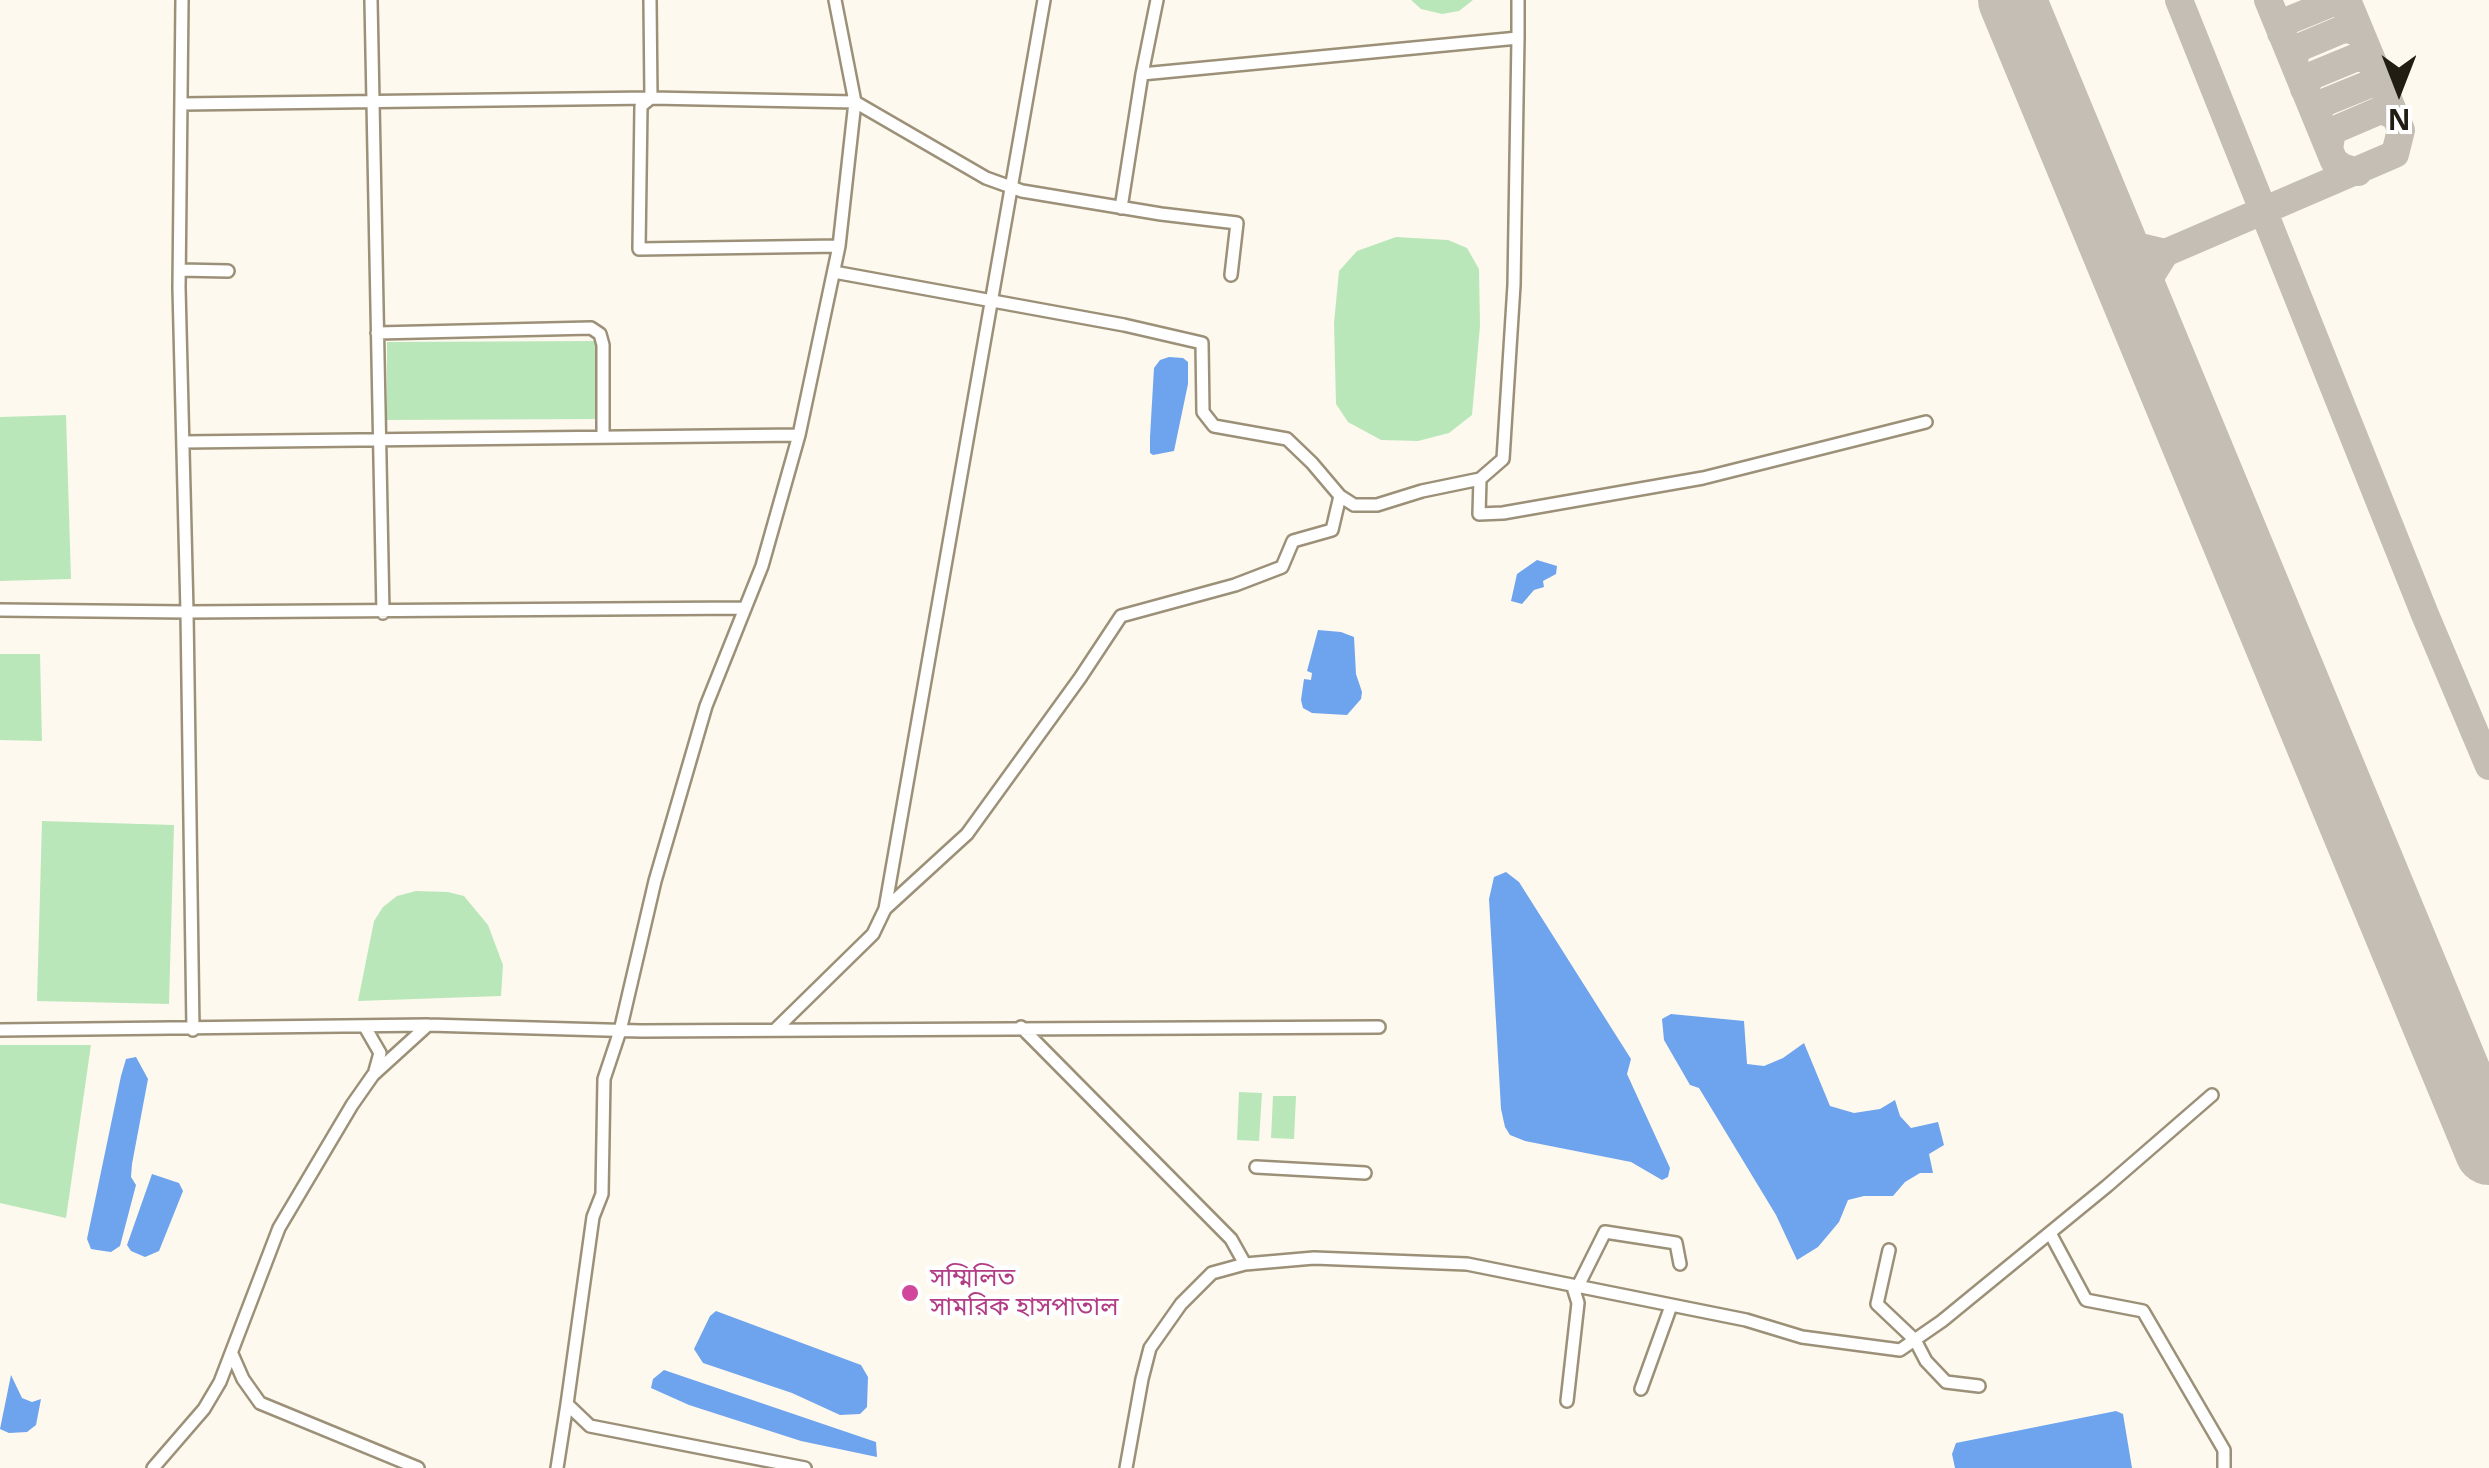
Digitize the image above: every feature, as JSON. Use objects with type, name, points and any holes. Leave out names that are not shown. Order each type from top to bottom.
[{"type":"street","points":[[182,0],[180,270],[192,1030]]},
{"type":"street","points":[[371,0],[383,613]]},
{"type":"street","points":[[650,0],[652,98]]},
{"type":"street","points":[[557,1468],[593,1217],[602,1194],[604,1079],[620,1031],[655,880],[706,706],[762,566],[798,435],[840,246],[855,102],[835,0]]},
{"type":"street","points":[[776,1029],[873,934],[885,909],[1044,0]]},
{"type":"street","points":[[1121,208],[1158,0]]},
{"type":"street","points":[[834,272],[1202,343],[1203,412],[1214,426],[1287,439],[1340,496],[1354,505],[1377,505],[1480,480],[1503,459],[1514,285],[1518,0]]},
{"type":"street","points":[[1142,74],[1518,38]]},
{"type":"street","points":[[182,104],[652,98],[855,102],[986,178],[1022,191],[1236,223],[1231,275]]},
{"type":"street","points":[[652,98],[641,106],[640,250],[840,246]]},
{"type":"street","points":[[180,270],[228,270]]},
{"type":"street","points":[[377,333],[592,328],[600,334],[603,345],[603,436]]},
{"type":"street","points":[[1480,480],[1480,514],[1504,512],[1704,478],[1926,422]]},
{"type":"street","points":[[183,442],[798,435]]},
{"type":"street","points":[[885,909],[967,834],[1121,616],[1282,568],[1292,541],[1332,530],[1340,496]]},
{"type":"street","points":[[0,610],[383,613],[745,608]]},
{"type":"street","points":[[153,1468],[204,1409],[232,1354],[279,1228],[352,1105],[373,1076],[428,1026]]},
{"type":"street","points":[[0,1030],[428,1026],[620,1031],[1379,1027]]},
{"type":"street","points":[[365,1027],[380,1054],[373,1076]]},
{"type":"street","points":[[1021,1028],[1232,1238],[1245,1264]]},
{"type":"street","points":[[1126,1468],[1150,1348],[1181,1304],[1212,1273],[1245,1264],[1314,1258],[1467,1264],[1746,1320],[1802,1337],[1900,1350],[2050,1233],[2212,1095]]},
{"type":"street","points":[[1256,1166],[1365,1173]]},
{"type":"street","points":[[1567,1401],[1578,1304],[1575,1288],[1605,1232],[1676,1243],[1680,1264]]},
{"type":"street","points":[[2050,1233],[2086,1300],[2143,1310],[2224,1450],[2224,1468]]},
{"type":"street","points":[[1889,1250],[1877,1304],[1915,1340],[1926,1361],[1946,1382],[1979,1386]]},
{"type":"street","points":[[1641,1389],[1671,1306]]},
{"type":"street","points":[[232,1354],[260,1403],[418,1468]]},
{"type":"street","points":[[567,1404],[590,1426],[804,1468]]},
{"type":"green space","points":[[1411,0],[1473,0],[1459,11],[1442,14],[1421,9]]},
{"type":"green space","points":[[1396,237],[1448,240],[1467,248],[1479,269],[1480,326],[1472,415],[1449,433],[1418,441],[1381,440],[1348,422],[1336,404],[1334,323],[1339,271],[1357,251]]},
{"type":"green space","points":[[599,341],[599,419],[387,420],[387,342]]},
{"type":"green space","points":[[66,415],[71,579],[0,581],[0,417]]},
{"type":"green space","points":[[0,654],[40,654],[42,741],[0,740]]},
{"type":"green space","points":[[42,821],[174,825],[169,1004],[37,1001]]},
{"type":"green space","points":[[416,891],[464,896],[488,925],[503,965],[501,996],[358,1001],[374,921],[397,896]]},
{"type":"green space","points":[[0,1045],[91,1045],[66,1218],[0,1203]]},
{"type":"green space","points":[[1239,1092],[1262,1093],[1259,1141],[1237,1140]]},
{"type":"green space","points":[[1273,1096],[1296,1096],[1294,1139],[1271,1138]]},
{"type":"water","points":[[1169,357],[1188,362],[1188,384],[1174,451],[1153,455],[1150,437],[1154,368]]},
{"type":"water","points":[[1537,560],[1557,566],[1556,574],[1543,581],[1544,587],[1534,590],[1522,604],[1511,601],[1517,574]]},
{"type":"water","points":[[1318,630],[1354,637],[1356,674],[1362,692],[1347,715],[1312,713],[1303,708],[1304,679],[1311,680],[1312,673],[1307,671]]},
{"type":"water","points":[[1506,872],[1519,882],[1631,1059],[1627,1074],[1670,1168],[1668,1177],[1662,1180],[1631,1162],[1525,1141],[1510,1135],[1505,1127],[1489,899],[1494,877]]},
{"type":"water","points":[[1671,1014],[1744,1021],[1747,1064],[1764,1066],[1804,1043],[1830,1106],[1854,1113],[1880,1109],[1895,1100],[1900,1116],[1911,1128],[1938,1122],[1944,1145],[1929,1154],[1933,1173],[1920,1173],[1893,1196],[1848,1200],[1839,1222],[1818,1247],[1797,1260],[1776,1215],[1699,1088],[1690,1085],[1664,1040],[1662,1019]]},
{"type":"water","points":[[136,1057],[148,1079],[132,1164],[131,1177],[136,1185],[120,1246],[111,1252],[91,1249],[87,1239],[121,1076],[126,1059]]},
{"type":"water","points":[[152,1174],[179,1183],[183,1191],[159,1251],[145,1257],[127,1245]]},
{"type":"water","points":[[716,1311],[861,1365],[868,1377],[867,1407],[860,1414],[840,1415],[792,1393],[703,1363],[694,1349]]},
{"type":"water","points":[[664,1370],[876,1442],[877,1457],[801,1441],[689,1405],[651,1388],[653,1379]]},
{"type":"water","points":[[11,1375],[22,1398],[32,1402],[41,1399],[36,1425],[27,1432],[0,1429]]},
{"type":"water","points":[[2116,1411],[2123,1414],[2132,1468],[1955,1468],[1952,1454],[1956,1443]]},
{"type":"taxiway","points":[[2179,0],[2489,766]]},
{"type":"taxiway","points":[[2268,0],[2334,161],[2358,172]]},
{"type":"taxiway","points":[[2144,319],[2150,277],[2165,253],[2395,154],[2401,130],[2347,0]]},
{"type":"taxiway","points":[[2281,33],[2287,21],[2336,1],[2350,8],[2348,20]]},
{"type":"taxiway","points":[[2293,61],[2298,48],[2341,30],[2361,34]]},
{"type":"taxiway","points":[[2304,89],[2311,76],[2357,57],[2372,61]]},
{"type":"taxiway","points":[[2316,117],[2323,103],[2372,83],[2383,86]]},
{"type":"taxiway","points":[[2329,149],[2332,131],[2381,110],[2395,116]]},
{"type":"taxiway","points":[[2102,217],[2131,245],[2165,253]]},
{"type":"runway","points":[[2012,0],[2489,1151]]},
{"type":"place","name":"সম্মিলিত সামরিক হাসপাতাল","points":[[910,1293]]}]
